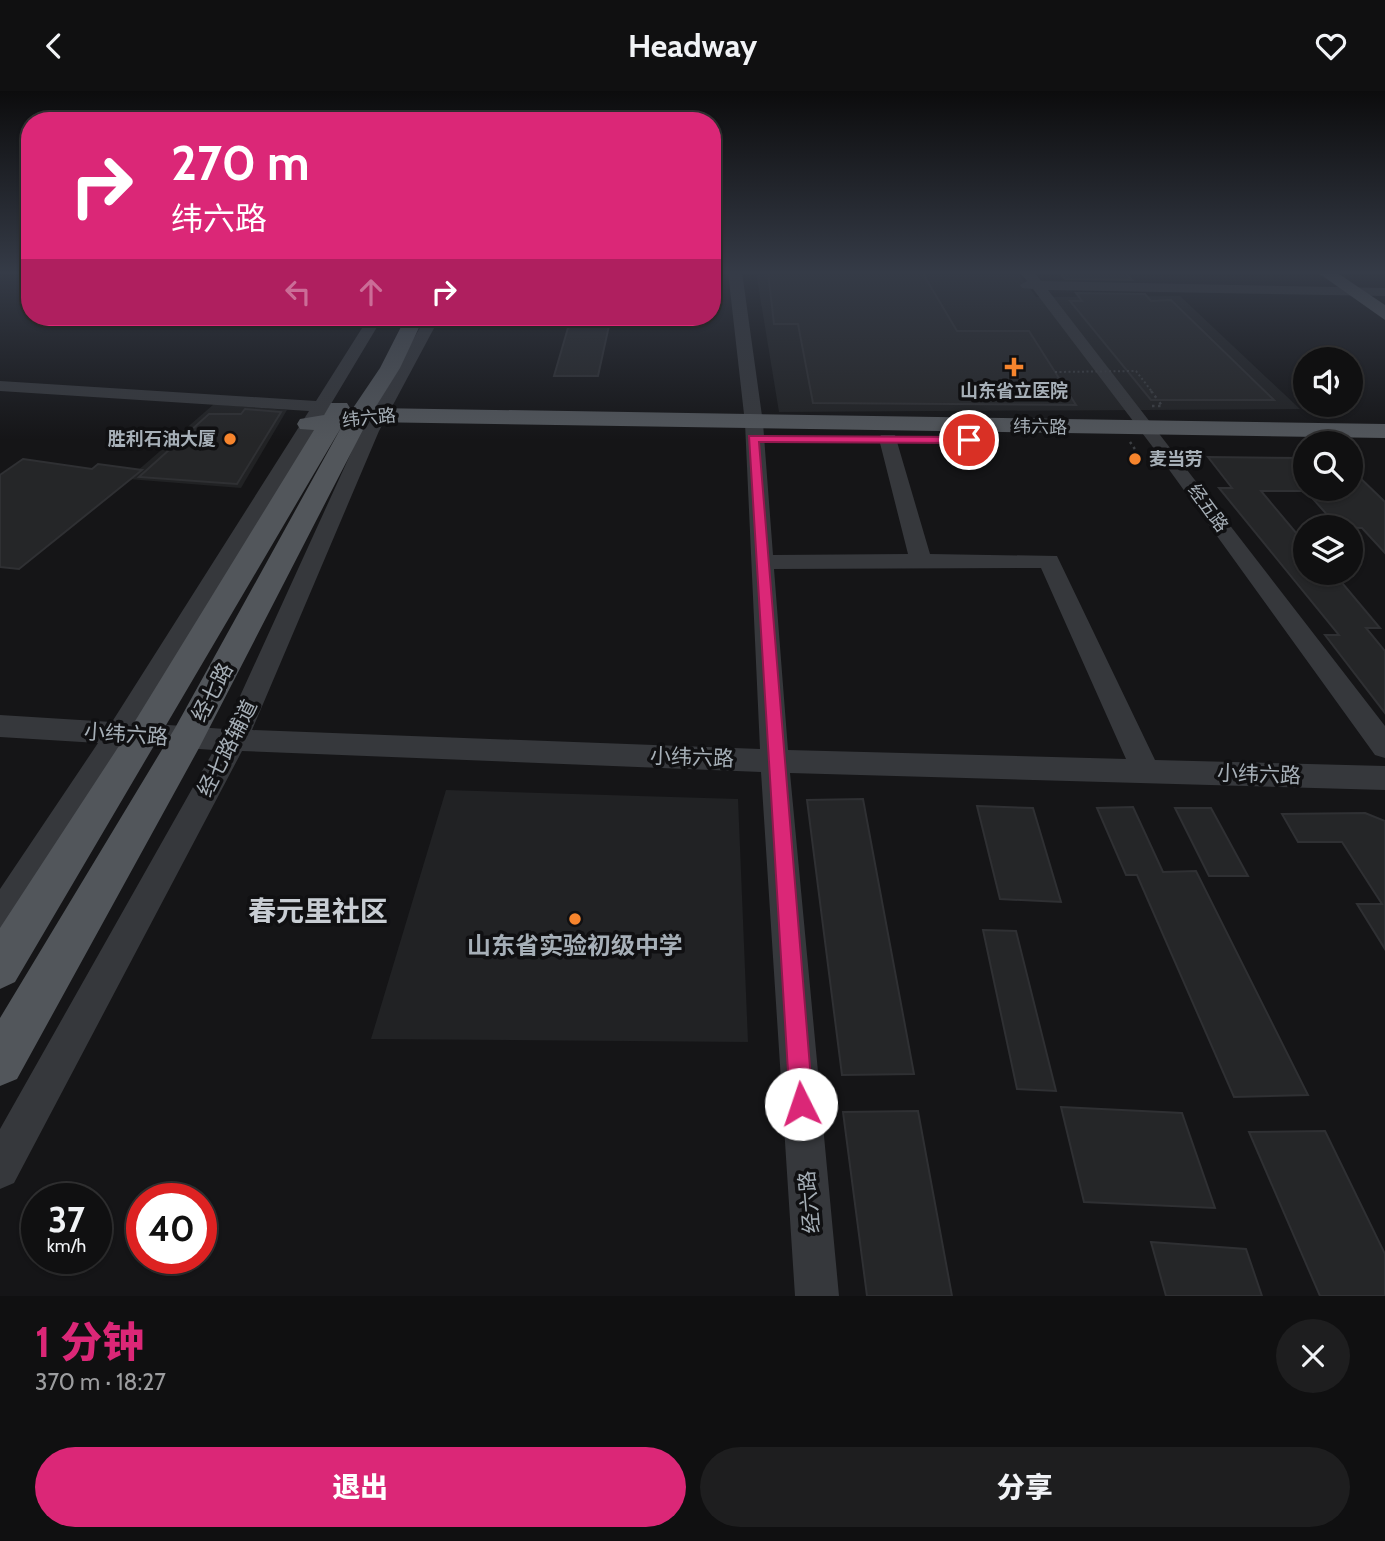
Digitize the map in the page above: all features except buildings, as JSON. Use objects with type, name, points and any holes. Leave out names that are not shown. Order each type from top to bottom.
[{"type":"main road","name":"经七路","points":[[0,1062],[187,738],[390,328]]},
{"type":"main road","name":"经七路","points":[[0,967],[131,735],[345,421],[390,368],[409,328]]},
{"type":"main road","name":"纬六路","points":[[345,421],[753,431],[888,439],[1153,426],[1293,442]]},
{"type":"main road","name":"纬六路","points":[[753,431],[1153,426],[1385,431]]},
{"type":"main road","points":[[1363,444],[1385,445]]},
{"type":"street","points":[[0,386],[345,421],[373,328]]},
{"type":"street","name":"经七路辅道","points":[[0,1169],[234,740],[345,421],[423,328]]},
{"type":"street","name":"经六路","points":[[739,328],[753,431],[777,761],[779,831],[817,1296]]},
{"type":"street","name":"经五路","points":[[1071,328],[1153,426],[1385,747]]},
{"type":"street","points":[[888,439],[921,562]]},
{"type":"street","points":[[763,562],[1049,561],[1146,771]]},
{"type":"street","name":"小纬六路","points":[[0,726],[187,738],[777,761],[1385,778]]},
{"type":"street","points":[[0,918],[131,735]]},
{"type":"path","points":[[1055,372],[1136,371],[1162,406],[1153,426]]},
{"type":"shaded area","name":"山东省立医院","points":[[765,328],[1214,328],[1293,402],[1293,409],[779,412]]},
{"type":"shaded area","points":[[214,404],[287,410],[241,488],[128,479]]},
{"type":"shaded area","name":"山东省实验初级中学","points":[[446,790],[738,799],[748,1042],[371,1039]]},
{"type":"place","name":"山东省立医院","points":[[1014,367]]},
{"type":"place","name":"胜利石油大厦","points":[[230,439]]},
{"type":"place","name":"麦当劳","points":[[1135,459]]},
{"type":"place","name":"山东省实验初级中学","points":[[575,919]]},
{"type":"district","name":"春元里社区","points":[[318,911]]},
{"type":"route","points":[[801,1104],[779,831],[777,761],[753,438],[969,440]]}]
